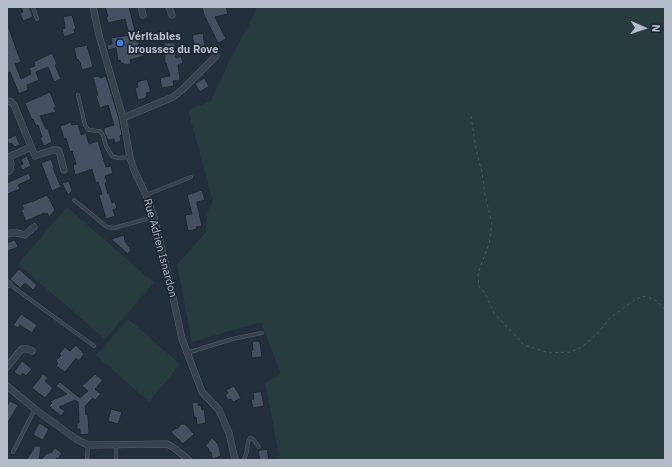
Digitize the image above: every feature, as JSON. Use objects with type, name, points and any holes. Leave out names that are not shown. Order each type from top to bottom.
[{"type":"street","name":"Rue Adrien Isnardon","points":[[93,7],[99,34],[123,118],[130,157],[154,217],[182,339],[202,392],[219,410],[229,433],[235,460]]},
{"type":"street","points":[[141,7],[143,15]]},
{"type":"street","points":[[170,7],[172,15]]},
{"type":"street","points":[[123,118],[173,98],[216,56]]},
{"type":"street","points":[[7,101],[14,105],[35,156],[57,150],[64,170]]},
{"type":"street","points":[[7,172],[10,170],[11,164],[8,157],[31,147]]},
{"type":"street","points":[[7,234],[17,233],[25,236],[34,227]]},
{"type":"street","points":[[7,367],[22,349],[32,351]]},
{"type":"street","points":[[7,386],[34,409],[76,439],[88,445],[167,444],[189,460]]},
{"type":"lane","points":[[33,7],[37,19]]},
{"type":"lane","points":[[78,95],[85,125],[88,130],[100,131],[112,156],[118,158],[130,157]]},
{"type":"lane","points":[[146,195],[191,177]]},
{"type":"lane","points":[[74,200],[107,227],[114,228],[154,217]]},
{"type":"lane","points":[[8,284],[94,346]]},
{"type":"lane","points":[[188,353],[232,339],[262,332]]},
{"type":"lane","points":[[13,452],[34,409]]},
{"type":"lane","points":[[244,460],[250,438],[253,439],[259,447]]},
{"type":"lane","points":[[87,460],[88,445]]},
{"type":"lane","points":[[116,445],[116,460]]},
{"type":"path","points":[[470,116],[492,224],[489,244],[478,273],[479,287],[485,293],[494,313],[524,345],[549,353],[570,352],[582,348],[598,334],[611,317],[636,299],[646,296],[657,301],[665,310]]},
{"type":"green space","points":[[256,7],[665,7],[665,460],[280,460],[265,383],[281,374],[261,322],[192,342],[177,265],[206,232],[207,213],[213,201],[188,110],[211,101],[229,61],[254,15]]},
{"type":"green space","points":[[67,207],[154,283],[105,339],[18,264]]},
{"type":"green space","points":[[128,319],[180,364],[149,402],[96,355]]},
{"type":"building","points":[[21,7],[29,7],[33,17],[23,21],[20,13],[23,12]]},
{"type":"building","points":[[105,7],[129,7],[139,46],[142,45],[144,56],[130,60],[131,64],[124,65],[120,60],[118,61],[116,48],[108,50],[107,45],[112,44],[111,38],[129,35],[125,19],[108,23],[106,17],[108,16]]},
{"type":"building","points":[[202,7],[226,7],[228,14],[215,17],[226,39],[218,43],[204,15]]},
{"type":"building","points":[[72,15],[76,29],[74,29],[75,33],[64,37],[62,29],[65,28],[65,25],[63,17]]},
{"type":"building","points":[[7,26],[21,62],[15,64],[21,79],[31,74],[29,68],[35,66],[34,62],[52,53],[61,79],[54,82],[48,67],[36,72],[39,80],[27,85],[28,90],[19,94],[10,72],[7,73]]},
{"type":"building","points":[[203,33],[205,48],[195,50],[192,35]]},
{"type":"building","points":[[164,43],[175,43],[176,58],[181,56],[183,63],[178,65],[180,80],[173,81],[174,86],[162,88],[160,78],[170,76],[165,63]]},
{"type":"building","points":[[87,45],[93,67],[82,70],[80,62],[78,59],[77,60],[74,48]]},
{"type":"building","points":[[98,76],[100,78],[106,76],[119,119],[122,135],[120,136],[121,141],[115,143],[114,139],[108,140],[104,132],[104,128],[114,125],[108,105],[100,108],[96,96],[98,95],[93,77]]},
{"type":"building","points":[[204,78],[209,86],[200,92],[195,84]]},
{"type":"building","points":[[147,79],[151,92],[146,93],[146,98],[138,100],[135,88],[138,87],[137,82]]},
{"type":"building","points":[[50,92],[56,107],[54,108],[56,112],[40,116],[46,129],[48,129],[52,142],[44,146],[40,138],[42,137],[38,125],[36,126],[33,119],[32,120],[25,103]]},
{"type":"building","points":[[71,122],[72,125],[78,124],[81,135],[86,133],[89,144],[98,141],[106,167],[111,166],[113,173],[105,176],[107,182],[105,183],[112,203],[115,202],[117,208],[113,210],[115,216],[106,219],[99,195],[102,194],[98,182],[96,183],[92,169],[75,175],[73,165],[76,164],[72,151],[70,152],[66,138],[64,139],[60,126]]},
{"type":"building","points":[[16,135],[20,145],[14,147],[12,143],[9,144],[7,139]]},
{"type":"building","points":[[27,156],[31,166],[22,170],[20,165],[23,164],[21,159]]},
{"type":"building","points":[[51,159],[61,187],[52,191],[41,163]]},
{"type":"building","points":[[29,173],[31,179],[18,185],[20,189],[7,194],[7,183]]},
{"type":"building","points":[[69,181],[72,191],[68,195],[62,183]]},
{"type":"building","points":[[202,190],[205,200],[197,202],[197,204],[202,226],[188,231],[185,215],[192,214],[187,195]]},
{"type":"building","points":[[47,195],[55,210],[49,217],[47,213],[44,213],[26,221],[21,210],[24,209],[22,205]]},
{"type":"building","points":[[124,235],[125,241],[131,250],[128,254],[111,239]]},
{"type":"building","points":[[15,240],[18,247],[7,251],[7,243]]},
{"type":"building","points":[[19,269],[37,285],[33,290],[25,283],[20,288],[10,279]]},
{"type":"building","points":[[21,314],[37,325],[32,333],[20,325],[18,328],[13,325]]},
{"type":"building","points":[[254,341],[258,341],[260,343],[262,357],[252,358],[251,350],[253,350],[252,343]]},
{"type":"building","points":[[76,345],[84,354],[79,361],[76,358],[65,372],[56,366],[58,363],[56,361],[61,355],[59,354],[65,347],[70,351]]},
{"type":"building","points":[[22,361],[32,369],[26,376],[23,373],[20,376],[14,372]]},
{"type":"building","points":[[43,374],[48,378],[45,381],[53,388],[45,398],[32,388]]},
{"type":"building","points":[[95,374],[103,380],[95,389],[101,394],[95,400],[93,398],[85,406],[86,415],[88,415],[89,434],[80,435],[80,429],[77,429],[77,423],[79,423],[78,402],[75,400],[59,407],[65,411],[61,416],[49,406],[52,403],[50,401],[67,394],[56,386],[60,382],[80,398],[88,391],[82,386]]},
{"type":"building","points":[[234,386],[241,398],[233,402],[231,399],[228,400],[225,395],[228,393],[226,390]]},
{"type":"building","points":[[261,391],[264,406],[253,408],[251,400],[254,399],[253,393]]},
{"type":"building","points":[[10,401],[18,405],[7,424],[7,407]]},
{"type":"building","points":[[198,402],[198,406],[201,405],[202,410],[204,409],[206,423],[197,425],[192,403]]},
{"type":"building","points":[[111,409],[122,412],[118,424],[108,421]]},
{"type":"building","points":[[39,423],[49,429],[43,440],[33,435]]},
{"type":"building","points":[[181,424],[185,424],[194,434],[183,444],[171,432],[176,428],[177,429]]},
{"type":"building","points":[[212,438],[218,444],[221,456],[212,459],[211,452],[209,452],[209,449],[205,446]]},
{"type":"building","points":[[34,446],[41,446],[39,460],[26,460],[33,450]]},
{"type":"building","points":[[55,448],[62,453],[58,459],[41,460],[47,453],[51,453]]},
{"type":"building","points":[[267,449],[269,459],[260,460],[258,451]]},
{"type":"place","name":"Véritables brousses du Rove","points":[[120,43]]}]
